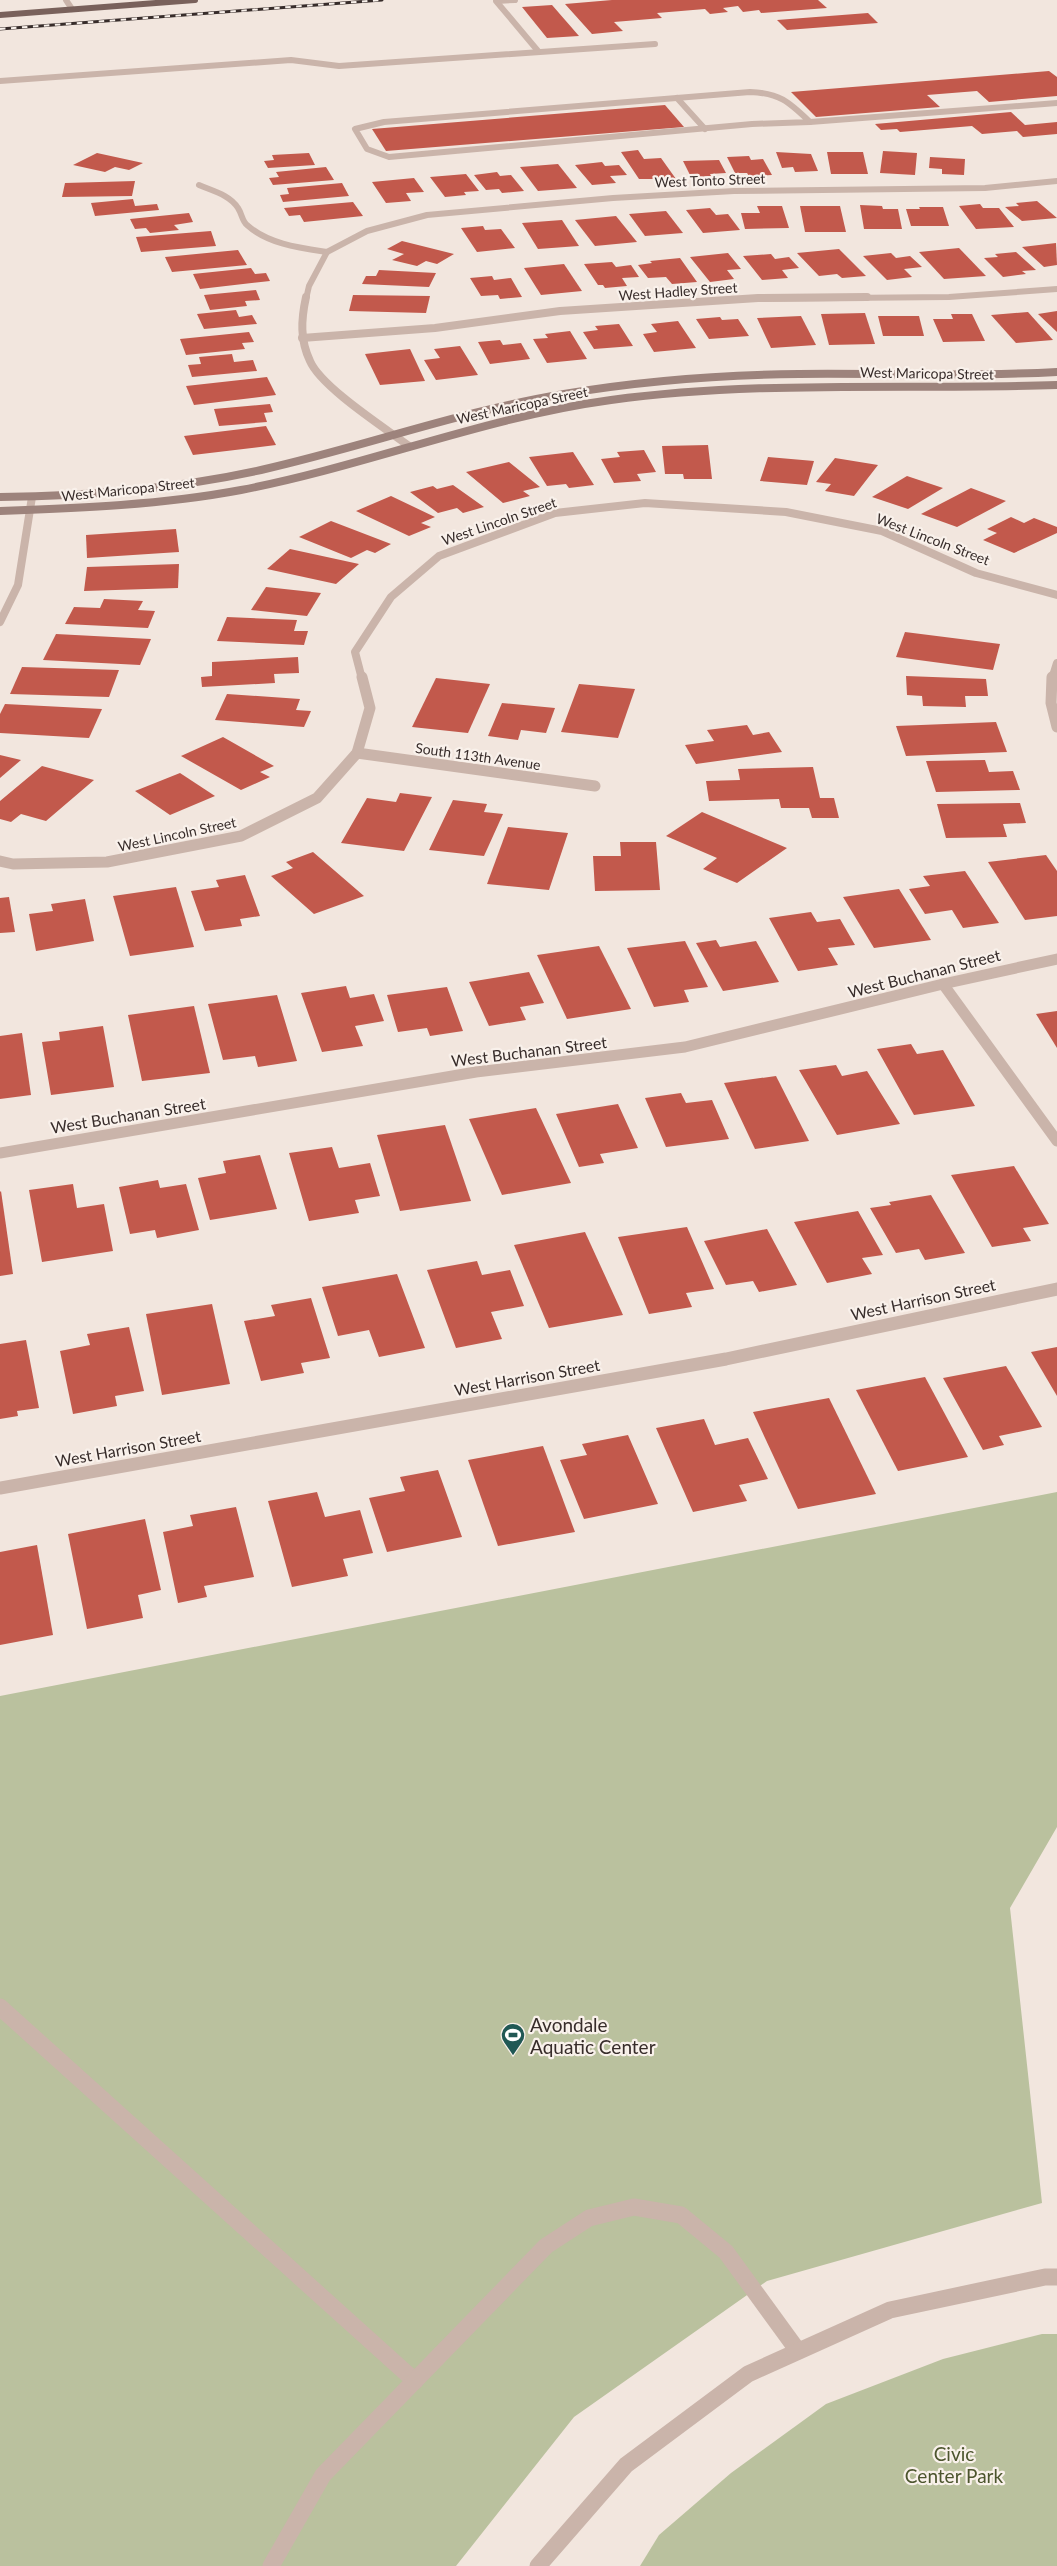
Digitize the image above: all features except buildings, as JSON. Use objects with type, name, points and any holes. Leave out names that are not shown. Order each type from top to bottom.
[{"type":"main road","points":[[0,15],[132,2],[196,0]]},
{"type":"street","points":[[66,0],[72,9]]},
{"type":"street","points":[[515,0],[496,2],[538,52]]},
{"type":"street","points":[[0,81],[291,60],[340,66],[655,44]]},
{"type":"street","points":[[810,122],[784,97],[770,92],[384,122],[356,130],[360,142],[370,153],[389,156],[705,128],[810,122],[1057,103]]},
{"type":"street","points":[[677,98],[705,128]]},
{"type":"street","name":"West Tonto Street","points":[[328,252],[367,231],[443,213],[614,198],[734,191],[985,188],[1057,182]]},
{"type":"street","points":[[199,185],[231,200],[239,209],[245,223],[255,231],[294,246],[328,252],[309,286],[302,316],[302,338],[310,363],[334,390],[409,446]]},
{"type":"street","name":"West Hadley Street","points":[[302,338],[435,328],[560,310],[758,298],[949,297],[1057,289]]},
{"type":"street","name":"West Maricopa Street","points":[[0,497],[32,497],[135,490],[200,481],[296,462],[463,415],[528,400],[649,383],[741,375],[970,376],[1057,372]]},
{"type":"street","name":"West Maricopa Street","points":[[0,511],[122,506],[240,490],[301,476],[507,420],[610,400],[708,390],[834,385],[958,388],[1057,385]]},
{"type":"street","points":[[0,622],[18,585],[32,497]]},
{"type":"street","name":"West Lincoln Street","points":[[0,861],[13,864],[106,862],[242,836],[317,798],[357,752],[370,708],[355,652],[391,596],[438,556],[555,513],[645,503],[786,512],[882,531],[976,573],[1057,595]]},
{"type":"street","points":[[1057,663],[1051,679],[1049,700],[1057,727]]},
{"type":"street","name":"South 113th Avenue","points":[[357,752],[595,786]]},
{"type":"street","name":"West Buchanan Street","points":[[0,1153],[476,1072],[685,1048],[943,984],[1057,959]]},
{"type":"street","points":[[943,984],[1057,1141]]},
{"type":"street","name":"West Harrison Street","points":[[0,1488],[726,1359],[1057,1289]]},
{"type":"street","points":[[0,2007],[415,2381]]},
{"type":"street","points":[[271,2566],[323,2475],[546,2246],[589,2218],[634,2207],[681,2215],[726,2252],[798,2352]]},
{"type":"street","points":[[538,2566],[626,2464],[748,2374],[890,2310],[1045,2277],[1057,2277]]},
{"type":"green space","name":"Avondale Aquatic Center","points":[[1057,1492],[1057,1827],[1010,1908],[1042,2203],[767,2281],[574,2417],[456,2566],[0,2566],[0,1696]]},
{"type":"green space","name":"Civic Center Park","points":[[1042,2334],[1057,2334],[1057,2566],[640,2566],[659,2535],[731,2473],[826,2404],[943,2359]]},
{"type":"railway","points":[[0,29],[382,0]]},
{"type":"place","name":"Avondale Aquatic Center","points":[[513,2056]]}]
